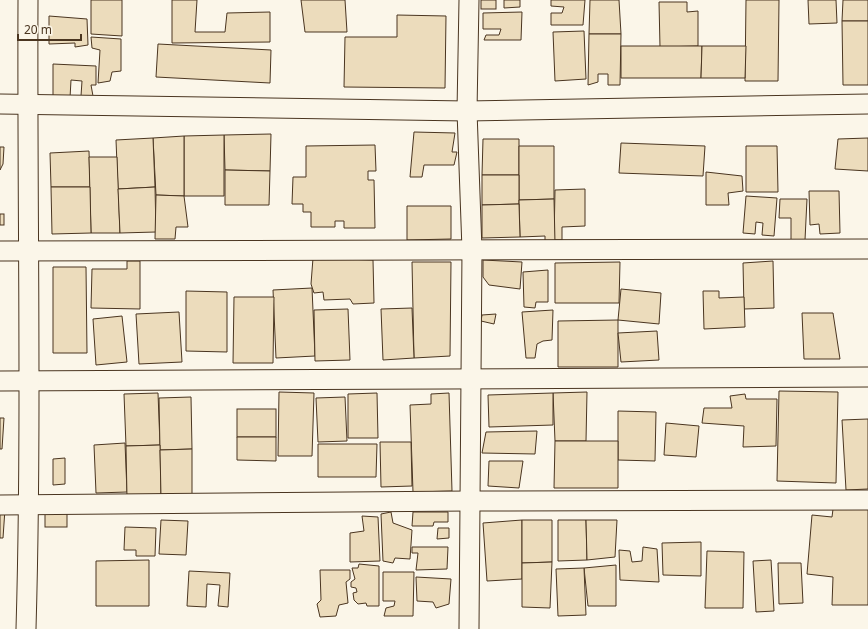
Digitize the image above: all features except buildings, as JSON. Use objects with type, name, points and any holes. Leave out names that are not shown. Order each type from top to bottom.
[{"type":"street","points":[[26,629],[30,505],[28,0]]},
{"type":"street","points":[[469,0],[467,111],[472,250],[469,629]]},
{"type":"street","points":[[0,104],[467,111],[868,104]]},
{"type":"street","points":[[0,251],[868,249]]},
{"type":"street","points":[[0,381],[868,377]]},
{"type":"street","points":[[0,505],[469,501],[868,500]]}]
